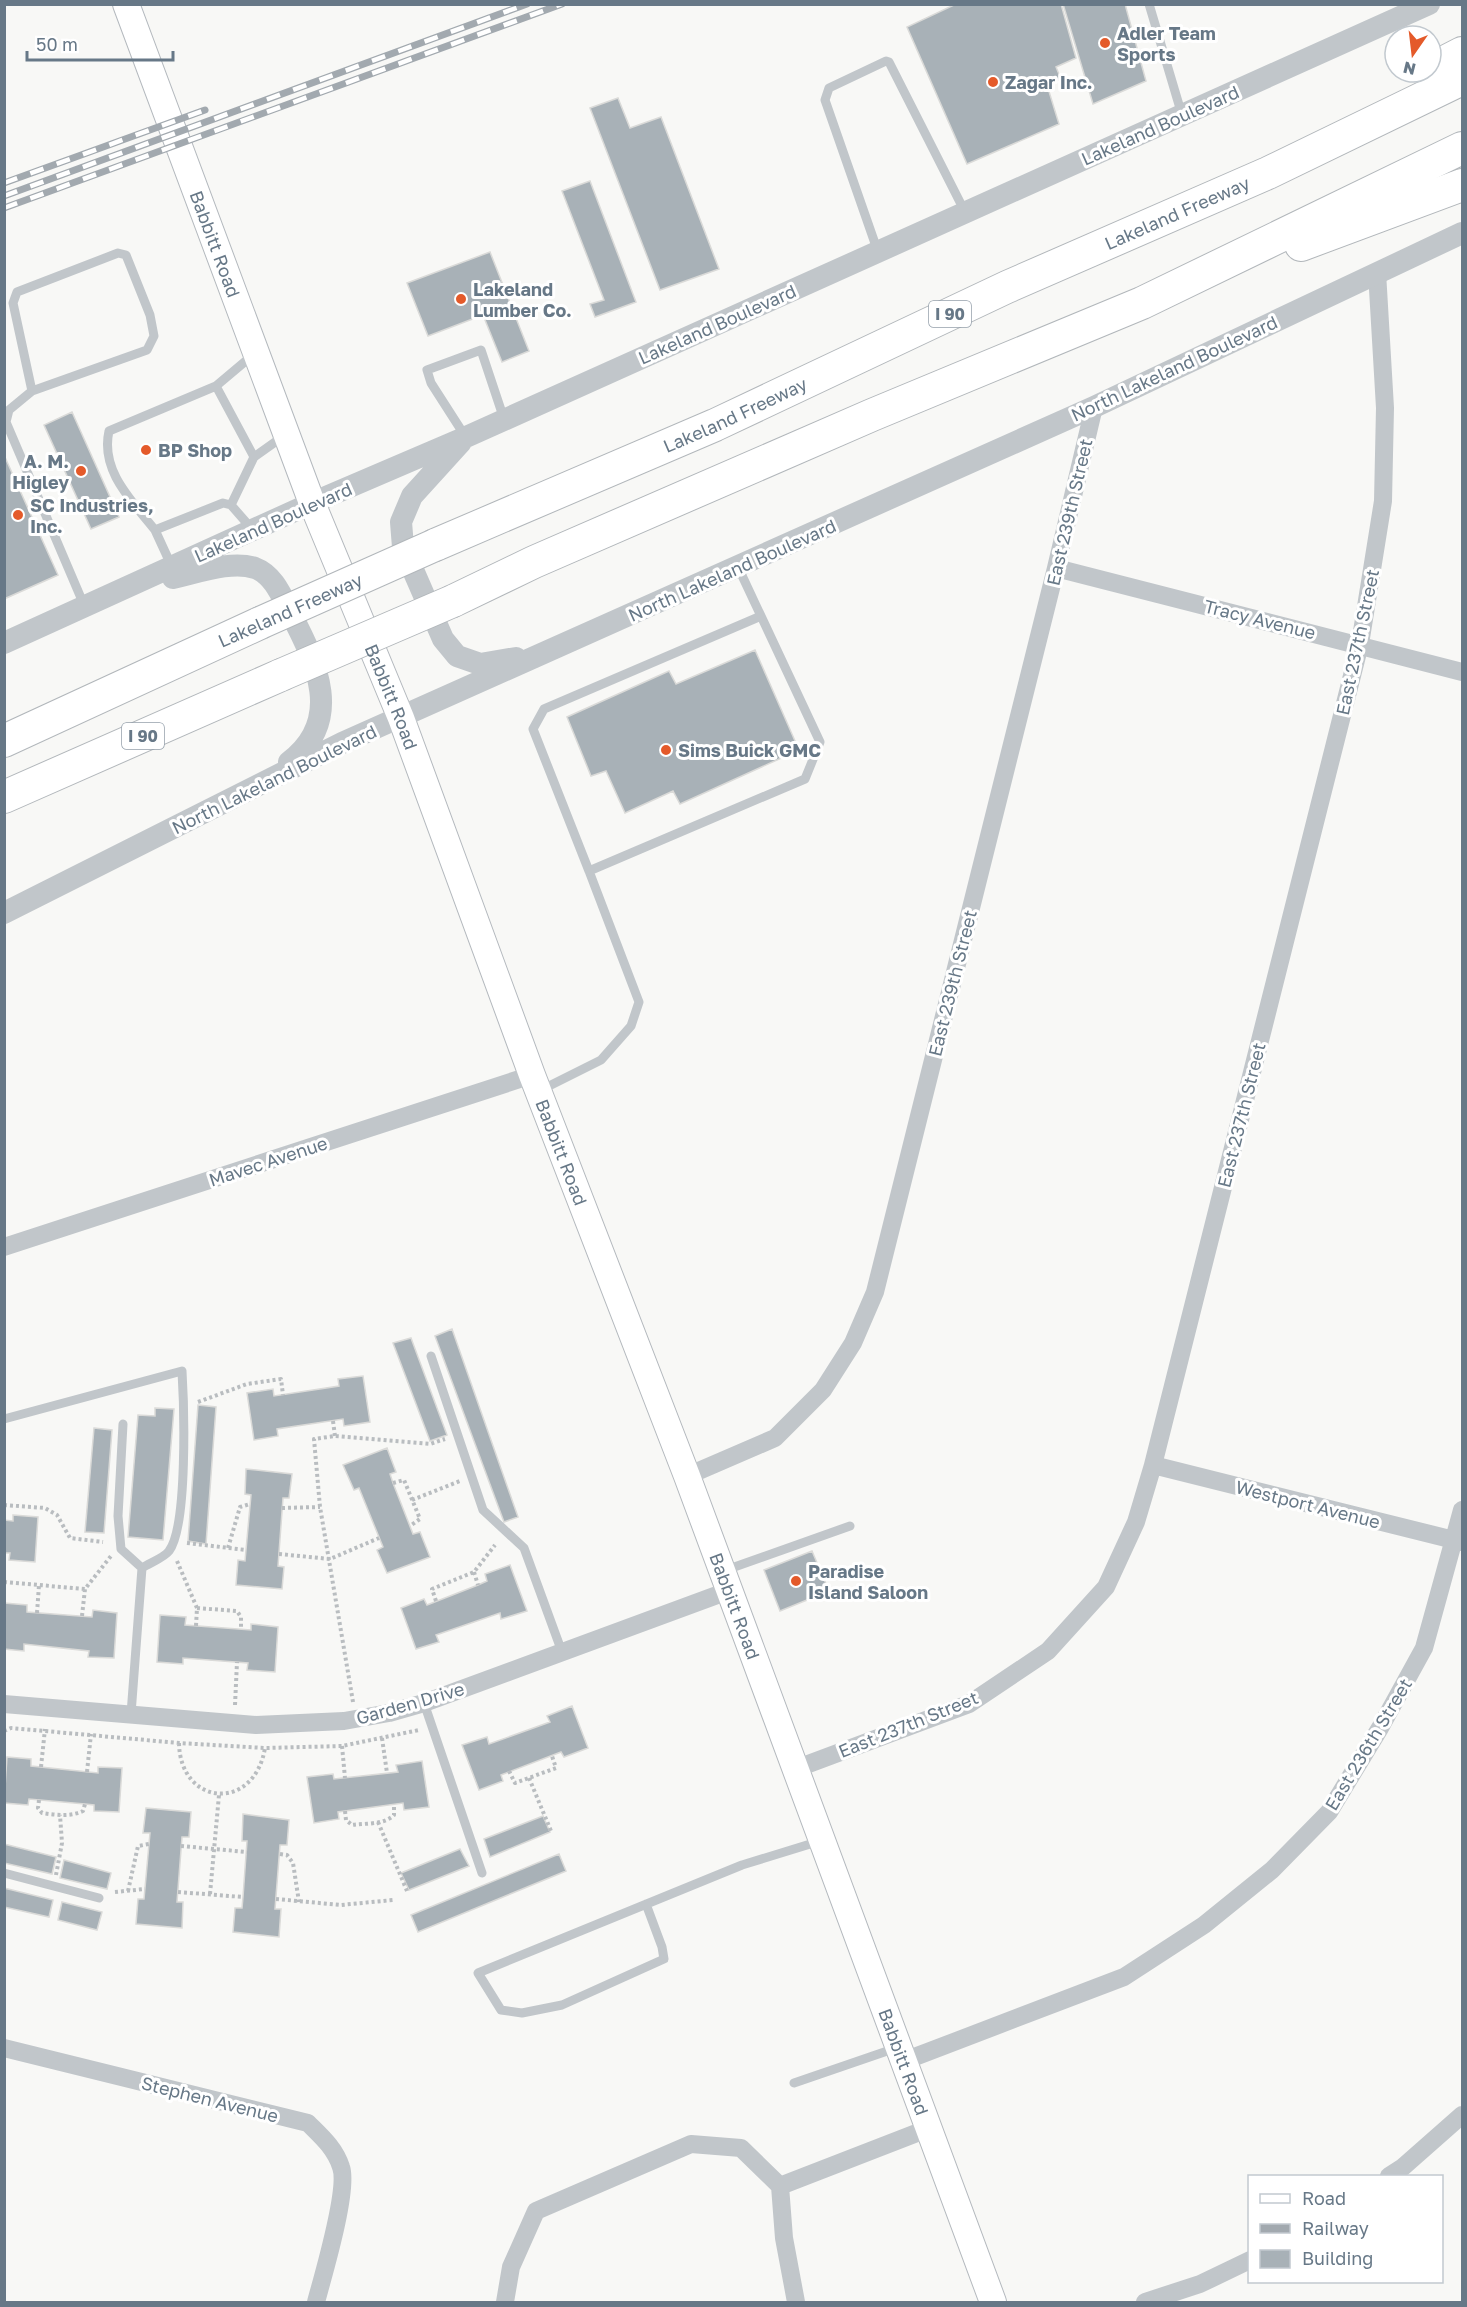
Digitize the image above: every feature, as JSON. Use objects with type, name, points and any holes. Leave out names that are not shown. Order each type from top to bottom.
[{"type":"highway","points":[[1443,63],[1462,53]]},
{"type":"highway","name":"Lakeland Freeway","points":[[4,741],[260,623],[715,424],[1007,287],[1268,173],[1462,79]]},
{"type":"highway","points":[[1268,173],[1408,84]]},
{"type":"highway","name":"I 90","points":[[4,797],[872,415],[1142,303],[1462,148]]},
{"type":"highway","points":[[1142,303],[1396,211],[1462,184]]},
{"type":"main road","name":"Babbitt Road","points":[[126,4],[312,503],[401,718],[535,1084],[687,1476],[724,1582],[993,2302]]},
{"type":"street","name":"Lakeland Boulevard","points":[[4,643],[1427,5]]},
{"type":"street","name":"North Lakeland Boulevard","points":[[4,913],[342,743],[546,654],[1094,407],[1462,233]]},
{"type":"street","name":"East 237th Street","points":[[795,1769],[969,1704],[1048,1651],[1107,1587],[1136,1522],[1153,1466],[1360,644],[1383,501],[1385,408],[1377,272]]},
{"type":"street","name":"East 239th Street","points":[[687,1476],[775,1438],[823,1390],[853,1343],[875,1292],[1094,407]]},
{"type":"street","points":[[466,437],[412,496],[401,522],[403,547],[443,639],[457,656],[480,664],[546,654]]},
{"type":"street","points":[[133,586],[221,568],[242,566],[257,568],[275,583],[310,650],[319,678],[320,709],[318,728],[303,751],[256,786]]},
{"type":"street","name":"Tracy Avenue","points":[[1056,568],[1360,644],[1462,672]]},
{"type":"street","name":"Mavec Avenue","points":[[4,1247],[535,1084]]},
{"type":"street","name":"Westport Avenue","points":[[1153,1466],[1459,1542]]},
{"type":"street","name":"East 236th Street","points":[[901,2054],[1124,1977],[1204,1925],[1272,1870],[1329,1812],[1380,1728],[1424,1648],[1459,1542],[1462,1510]]},
{"type":"street","name":"Garden Drive","points":[[4,1704],[256,1725],[344,1721],[389,1713],[423,1703],[562,1652],[724,1582]]},
{"type":"street","name":"Stephen Avenue","points":[[4,2048],[308,2123],[327,2141],[342,2168],[336,2223],[316,2302]]},
{"type":"street","points":[[1391,2175],[1403,2167],[1462,2115]]},
{"type":"street","points":[[780,2186],[927,2129]]},
{"type":"street","points":[[505,2302],[511,2267],[536,2211],[691,2144],[741,2148],[780,2186],[784,2238],[796,2302]]},
{"type":"street","points":[[1145,2302],[1200,2284],[1248,2261]]},
{"type":"lane","points":[[1149,4],[1182,115]]},
{"type":"lane","points":[[878,252],[825,100],[825,94],[829,88],[886,61],[889,62],[965,212]]},
{"type":"lane","points":[[32,391],[13,303],[17,292],[117,253],[126,255],[150,315],[154,336],[147,350],[32,391],[9,411],[6,422],[85,608]]},
{"type":"lane","points":[[466,437],[431,383],[427,370],[481,350],[504,419]]},
{"type":"lane","points":[[172,568],[155,530],[114,478],[106,444],[110,431],[216,386],[256,352]]},
{"type":"lane","points":[[216,386],[254,457]]},
{"type":"lane","points":[[231,505],[254,457],[286,434]]},
{"type":"lane","points":[[155,530],[223,503],[231,505],[253,531]]},
{"type":"lane","points":[[589,871],[805,779],[820,742],[738,567]]},
{"type":"lane","points":[[535,1084],[601,1060],[631,1026],[639,1002],[533,729],[544,709],[761,616]]},
{"type":"lane","points":[[431,1356],[483,1510],[524,1548],[562,1652]]},
{"type":"lane","points":[[4,1419],[182,1371],[185,1429],[178,1524],[169,1551],[142,1568]]},
{"type":"lane","points":[[123,1424],[118,1516],[121,1549],[142,1568]]},
{"type":"lane","points":[[724,1582],[850,1526]]},
{"type":"lane","points":[[131,1714],[142,1568]]},
{"type":"lane","points":[[423,1703],[482,1873]]},
{"type":"lane","points":[[646,1904],[662,1947],[664,1959],[562,2005],[522,2013],[501,2010],[478,1973],[509,1960],[646,1904],[742,1865],[822,1841]]},
{"type":"lane","points":[[4,1874],[99,1898]]},
{"type":"lane","points":[[794,2083],[901,2054]]},
{"type":"path","points":[[198,1402],[247,1384],[281,1379],[283,1395]]},
{"type":"path","points":[[333,1421],[335,1436]]},
{"type":"path","points":[[353,1703],[320,1507],[314,1439],[335,1436],[430,1444],[448,1437]]},
{"type":"path","points":[[412,1500],[464,1479]]},
{"type":"path","points":[[393,1483],[404,1480],[420,1519],[410,1526]]},
{"type":"path","points":[[228,1548],[240,1507],[250,1504]]},
{"type":"path","points":[[4,1505],[45,1508],[57,1515],[70,1538],[103,1542]]},
{"type":"path","points":[[282,1508],[320,1507]]},
{"type":"path","points":[[279,1554],[330,1559],[379,1538]]},
{"type":"path","points":[[187,1543],[246,1550]]},
{"type":"path","points":[[436,1601],[432,1589],[474,1572],[495,1545]]},
{"type":"path","points":[[82,1616],[85,1588],[112,1555]]},
{"type":"path","points":[[177,1559],[197,1608],[196,1626]]},
{"type":"path","points":[[474,1572],[478,1585]]},
{"type":"path","points":[[4,1582],[85,1588]]},
{"type":"path","points":[[37,1613],[39,1585]]},
{"type":"path","points":[[197,1608],[237,1611],[241,1617],[241,1629]]},
{"type":"path","points":[[234,1709],[237,1662]]},
{"type":"path","points":[[41,1767],[45,1721]]},
{"type":"path","points":[[87,1772],[92,1724]]},
{"type":"path","points":[[382,1738],[387,1773]]},
{"type":"path","points":[[179,1743],[182,1761],[191,1779],[203,1790],[219,1795],[242,1789],[254,1778],[263,1764],[265,1748]]},
{"type":"path","points":[[342,1746],[345,1778]]},
{"type":"path","points":[[509,1771],[516,1783],[556,1768],[552,1756]]},
{"type":"path","points":[[529,1778],[551,1831]]},
{"type":"path","points":[[210,1894],[219,1795]]},
{"type":"path","points":[[39,1800],[38,1808],[42,1813],[60,1815],[83,1811],[85,1804]]},
{"type":"path","points":[[345,1811],[346,1820],[352,1824],[378,1822],[389,1820],[394,1815],[394,1805]]},
{"type":"path","points":[[56,1875],[62,1844],[60,1815]]},
{"type":"path","points":[[378,1822],[407,1891]]},
{"type":"path","points":[[128,1891],[138,1846],[149,1844]]},
{"type":"path","points":[[181,1846],[247,1852]]},
{"type":"path","points":[[280,1854],[288,1855],[293,1863],[299,1902]]},
{"type":"path","points":[[115,1892],[145,1889]]},
{"type":"path","points":[[178,1892],[243,1897]]},
{"type":"path","points":[[276,1899],[341,1905],[393,1900]]},
{"type":"building","name":"Zagar Inc.","points":[[956,4],[1061,4],[1076,58],[1056,67],[1061,79],[1047,85],[1059,124],[967,164],[907,27]]},
{"type":"building","name":"Adler Team Sports","points":[[1063,4],[1125,4],[1146,81],[1093,104]]},
{"type":"building","points":[[618,98],[630,128],[661,117],[719,269],[660,290],[590,108]]},
{"type":"building","points":[[590,181],[636,302],[595,317],[590,304],[604,300],[562,191]]},
{"type":"building","name":"Lakeland Lumber Co.","points":[[490,252],[529,351],[502,362],[483,315],[428,336],[407,283]]},
{"type":"building","name":"A. M. Higley","points":[[72,412],[119,517],[91,529],[44,425]]},
{"type":"building","name":"SC Industries, Inc.","points":[[4,455],[58,575],[4,599]]},
{"type":"building","points":[[755,650],[799,750],[680,804],[673,791],[625,813],[606,771],[591,776],[567,717],[669,671],[676,684]]},
{"type":"building","points":[[452,1329],[518,1517],[504,1522],[435,1336]]},
{"type":"building","points":[[411,1338],[447,1435],[430,1441],[393,1343]]},
{"type":"building","points":[[363,1376],[370,1422],[344,1426],[343,1419],[277,1429],[278,1436],[254,1440],[247,1393],[273,1389],[274,1396],[339,1386],[338,1379]]},
{"type":"building","points":[[198,1405],[216,1407],[206,1544],[188,1541]]},
{"type":"building","points":[[155,1408],[174,1409],[163,1540],[128,1537],[138,1415],[155,1416]]},
{"type":"building","points":[[94,1428],[112,1430],[104,1533],[85,1532]]},
{"type":"building","points":[[387,1448],[396,1472],[390,1474],[413,1534],[420,1532],[430,1557],[387,1573],[377,1550],[383,1547],[359,1488],[354,1490],[343,1465]]},
{"type":"building","points":[[246,1469],[292,1474],[289,1498],[283,1498],[278,1566],[284,1567],[282,1589],[236,1585],[238,1560],[245,1561],[251,1495],[245,1494]]},
{"type":"building","points":[[13,1515],[38,1517],[35,1562],[9,1560],[10,1553],[4,1553],[4,1520],[13,1521]]},
{"type":"building","name":"Paradise Island Saloon","points":[[812,1551],[829,1591],[780,1611],[764,1570]]},
{"type":"building","points":[[510,1565],[527,1611],[501,1619],[500,1613],[436,1635],[439,1642],[416,1649],[401,1608],[424,1599],[427,1605],[478,1585],[487,1581],[485,1574]]},
{"type":"building","points":[[4,1603],[27,1605],[27,1612],[92,1617],[93,1610],[117,1613],[114,1658],[88,1657],[89,1651],[24,1644],[24,1651],[4,1649]]},
{"type":"building","points":[[160,1615],[186,1617],[185,1625],[251,1630],[251,1624],[278,1627],[275,1672],[247,1670],[248,1663],[183,1658],[183,1664],[157,1662]]},
{"type":"building","points":[[572,1706],[588,1748],[564,1757],[561,1752],[501,1775],[503,1781],[479,1790],[462,1745],[487,1737],[489,1744],[550,1722],[547,1716]]},
{"type":"building","points":[[7,1757],[31,1759],[31,1766],[98,1773],[98,1767],[122,1768],[119,1812],[94,1811],[94,1805],[29,1799],[28,1805],[4,1803]]},
{"type":"building","points":[[422,1761],[429,1807],[404,1810],[403,1803],[338,1812],[339,1819],[314,1823],[307,1777],[333,1774],[334,1779],[398,1772],[396,1765]]},
{"type":"building","points":[[146,1808],[191,1812],[189,1837],[182,1837],[177,1902],[183,1902],[182,1928],[136,1924],[138,1899],[144,1899],[150,1833],[143,1833]]},
{"type":"building","points":[[243,1814],[289,1820],[287,1845],[280,1845],[275,1909],[281,1909],[279,1937],[233,1932],[235,1908],[242,1908],[243,1897],[247,1841],[242,1841]]},
{"type":"building","points":[[543,1816],[550,1832],[490,1857],[484,1839]]},
{"type":"building","points":[[4,1844],[56,1857],[52,1874],[4,1863]]},
{"type":"building","points":[[460,1849],[469,1866],[409,1890],[401,1873]]},
{"type":"building","points":[[559,1854],[566,1871],[418,1932],[411,1915]]},
{"type":"building","points":[[64,1860],[111,1873],[107,1889],[60,1878]]},
{"type":"building","points":[[4,1888],[53,1900],[49,1917],[4,1907]]},
{"type":"building","points":[[62,1902],[102,1912],[97,1930],[58,1920]]},
{"type":"railway","points":[[4,196],[527,4]]},
{"type":"railway","points":[[4,208],[562,4]]},
{"type":"railway","points":[[4,183],[205,110]]},
{"type":"place","name":"Adler Team Sports","points":[[1105,43]]},
{"type":"place","name":"Zagar Inc.","points":[[993,82]]},
{"type":"place","name":"Lakeland Lumber Co.","points":[[461,299]]},
{"type":"place","name":"BP Shop","points":[[146,450]]},
{"type":"place","name":"A. M. Higley","points":[[81,471]]},
{"type":"place","name":"SC Industries, Inc.","points":[[18,515]]},
{"type":"place","name":"Sims Buick GMC","points":[[666,750]]},
{"type":"place","name":"Paradise Island Saloon","points":[[796,1581]]}]
